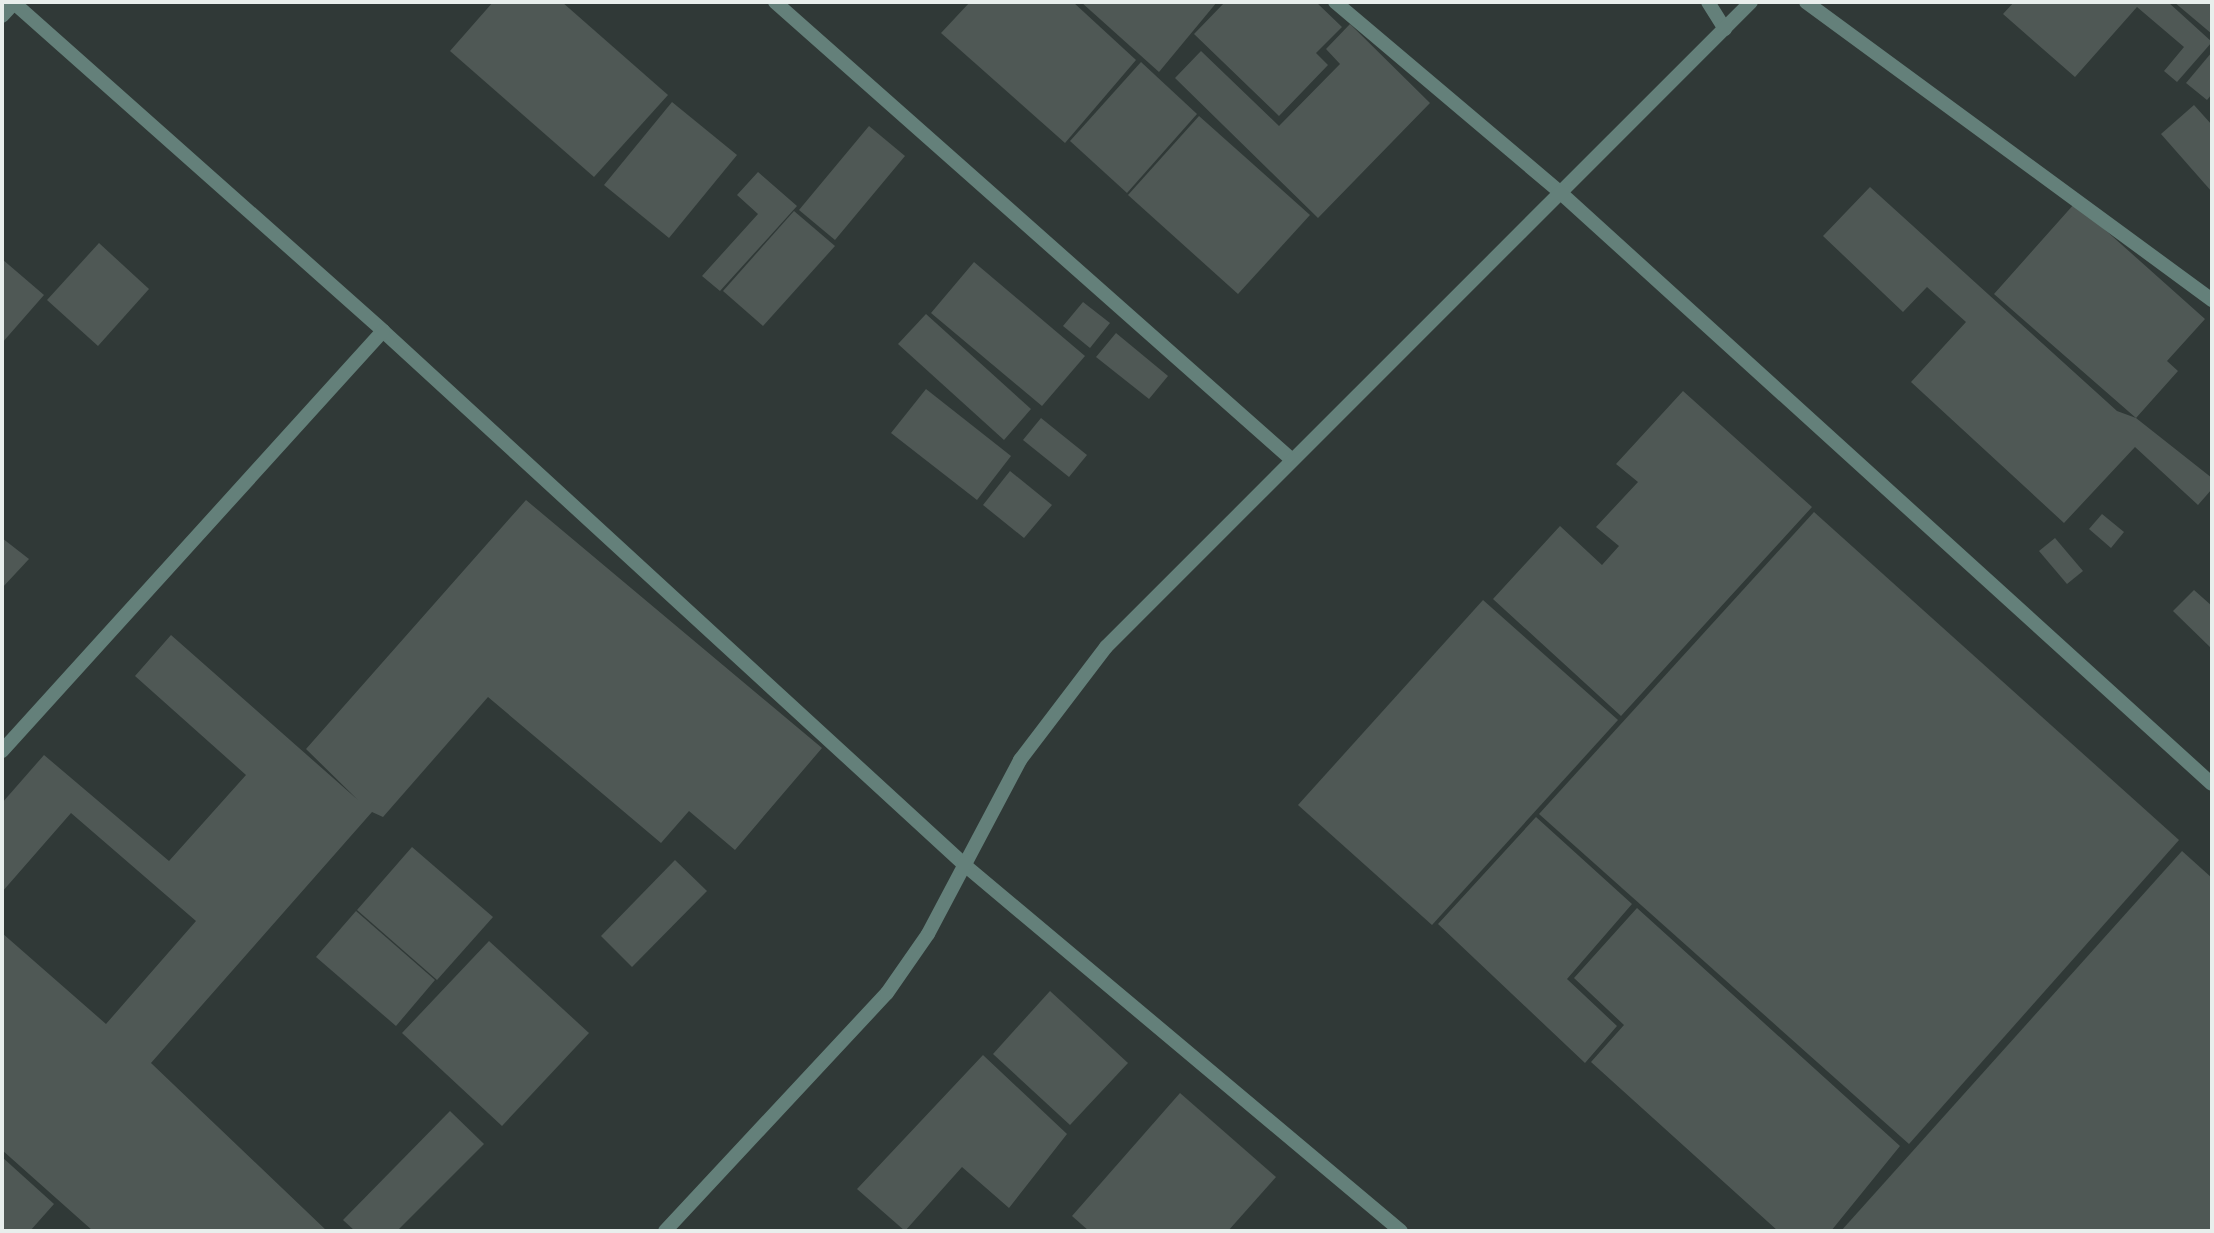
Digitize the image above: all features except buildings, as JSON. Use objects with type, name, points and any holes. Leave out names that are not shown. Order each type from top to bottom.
[{"type":"lane","points":[[2,16],[13,2],[383,331],[967,867],[1401,1231]]},
{"type":"lane","points":[[775,2],[1291,459]]},
{"type":"lane","points":[[1335,2],[1563,195],[2212,784]]},
{"type":"lane","points":[[1708,2],[1725,29]]},
{"type":"lane","points":[[666,1231],[887,993],[967,867],[1053,709],[1291,459],[1563,195],[1751,2]]},
{"type":"lane","points":[[1806,2],[2212,300]]},
{"type":"lane","points":[[2,751],[383,331]]}]
